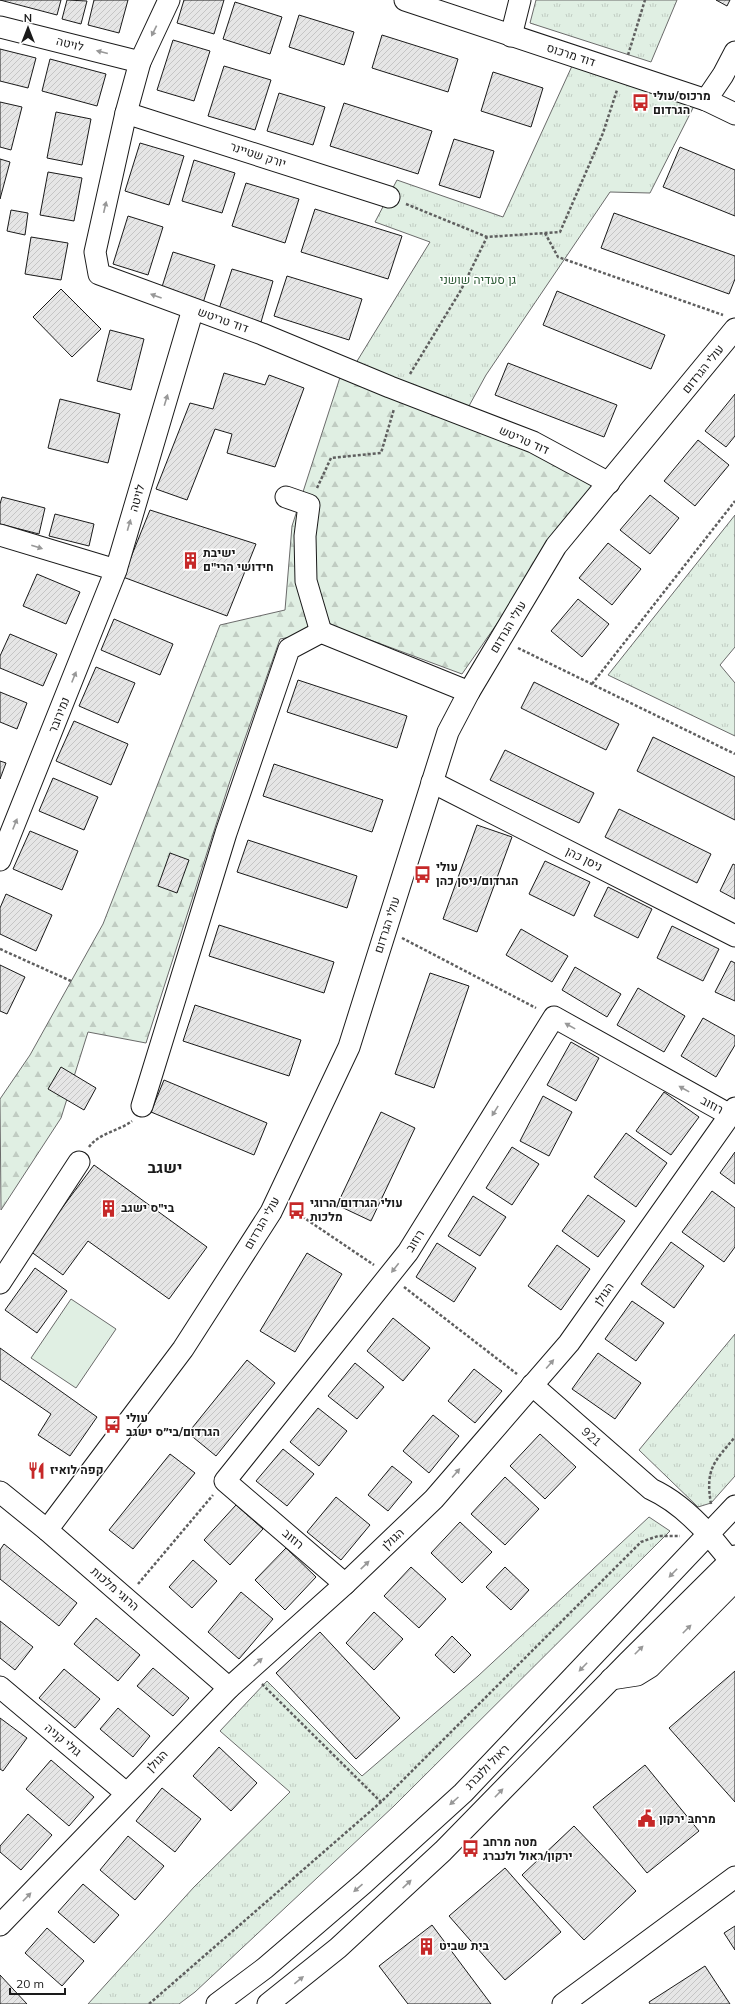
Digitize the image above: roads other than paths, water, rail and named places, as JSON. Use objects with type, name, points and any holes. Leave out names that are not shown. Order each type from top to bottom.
[{"type":"street","name":"דוד טריטש","points":[[169,0],[140,62],[126,113],[95,252],[99,274],[262,334],[400,391],[533,442],[609,483]]},
{"type":"street","name":"דוד מרכוס","points":[[405,0],[706,100],[735,114]]},
{"type":"street","points":[[511,36],[520,0]]},
{"type":"street","name":"לויטה","points":[[0,27],[140,62]]},
{"type":"street","points":[[706,100],[723,75],[735,52]]},
{"type":"street","name":"יורק שטיינר","points":[[126,113],[389,197]]},
{"type":"street","name":"לויטה","points":[[116,570],[193,309]]},
{"type":"street","name":"עולי הגרדום","points":[[48,1530],[183,1349],[271,1212],[349,1047],[448,732],[469,692],[556,546],[609,483],[732,323]]},
{"type":"street","points":[[286,497],[309,505],[305,536],[306,580],[321,632]]},
{"type":"street","points":[[0,535],[116,570]]},
{"type":"street","name":"נמירובר","points":[[0,860],[116,570]]},
{"type":"street","points":[[321,632],[469,692]]},
{"type":"street","points":[[142,1106],[226,833],[289,649],[321,632]]},
{"type":"street","name":"ניסן כהן","points":[[432,782],[735,936]]},
{"type":"street","name":"רוזוב","points":[[345,1584],[225,1480],[408,1252],[554,1017],[733,1112]]},
{"type":"street","name":"הגולן","points":[[0,1925],[229,1688],[345,1584],[434,1500],[569,1343],[733,1112]]},
{"type":"street","points":[[0,1283],[79,1162]]},
{"type":"street","name":"921","points":[[532,1385],[651,1489],[670,1499],[700,1536],[733,1561]]},
{"type":"street","name":"הרוגי מלכות","points":[[0,1492],[48,1530],[229,1688]]},
{"type":"street","name":"ראול ולנברג","points":[[217,2004],[265,1968],[364,1883],[463,1793],[700,1536],[735,1506]]},
{"type":"street","points":[[268,2004],[338,1948],[443,1851],[611,1679],[733,1561]]},
{"type":"street","points":[[611,1679],[637,1675],[650,1667],[735,1581]]},
{"type":"street","name":"גולי קניה","points":[[0,1687],[126,1793]]},
{"type":"street","points":[[562,2004],[735,1877]]},
{"type":"place","name":"מרכוס/עולי הגרדום","points":[[640,103]]},
{"type":"place","name":"ישיבת חידושי הרי\"ם","points":[[190,560]]},
{"type":"place","name":"עולי הגרדום/ניסן כהן","points":[[423,874]]},
{"type":"place","name":"בי\"ס ישגב","points":[[108,1208]]},
{"type":"place","name":"עולי הגרדום/הרוגי מלכות","points":[[297,1210]]},
{"type":"place","name":"עולי הגרדום/בי״ס ישגב","points":[[113,1425]]},
{"type":"place","name":"קפה לואיז","points":[[37,1470]]},
{"type":"place","name":"מרחב ירקון","points":[[646,1819]]},
{"type":"place","name":"מטה מרחב ירקון/ראול ולנברג","points":[[470,1849]]},
{"type":"place","name":"בית שביט","points":[[426,1946]]},
{"type":"district","name":"ישגב","points":[[165,1167]]},
{"type":"park label","name":"גן סעדיה שושני","points":[[478,280]]}]
